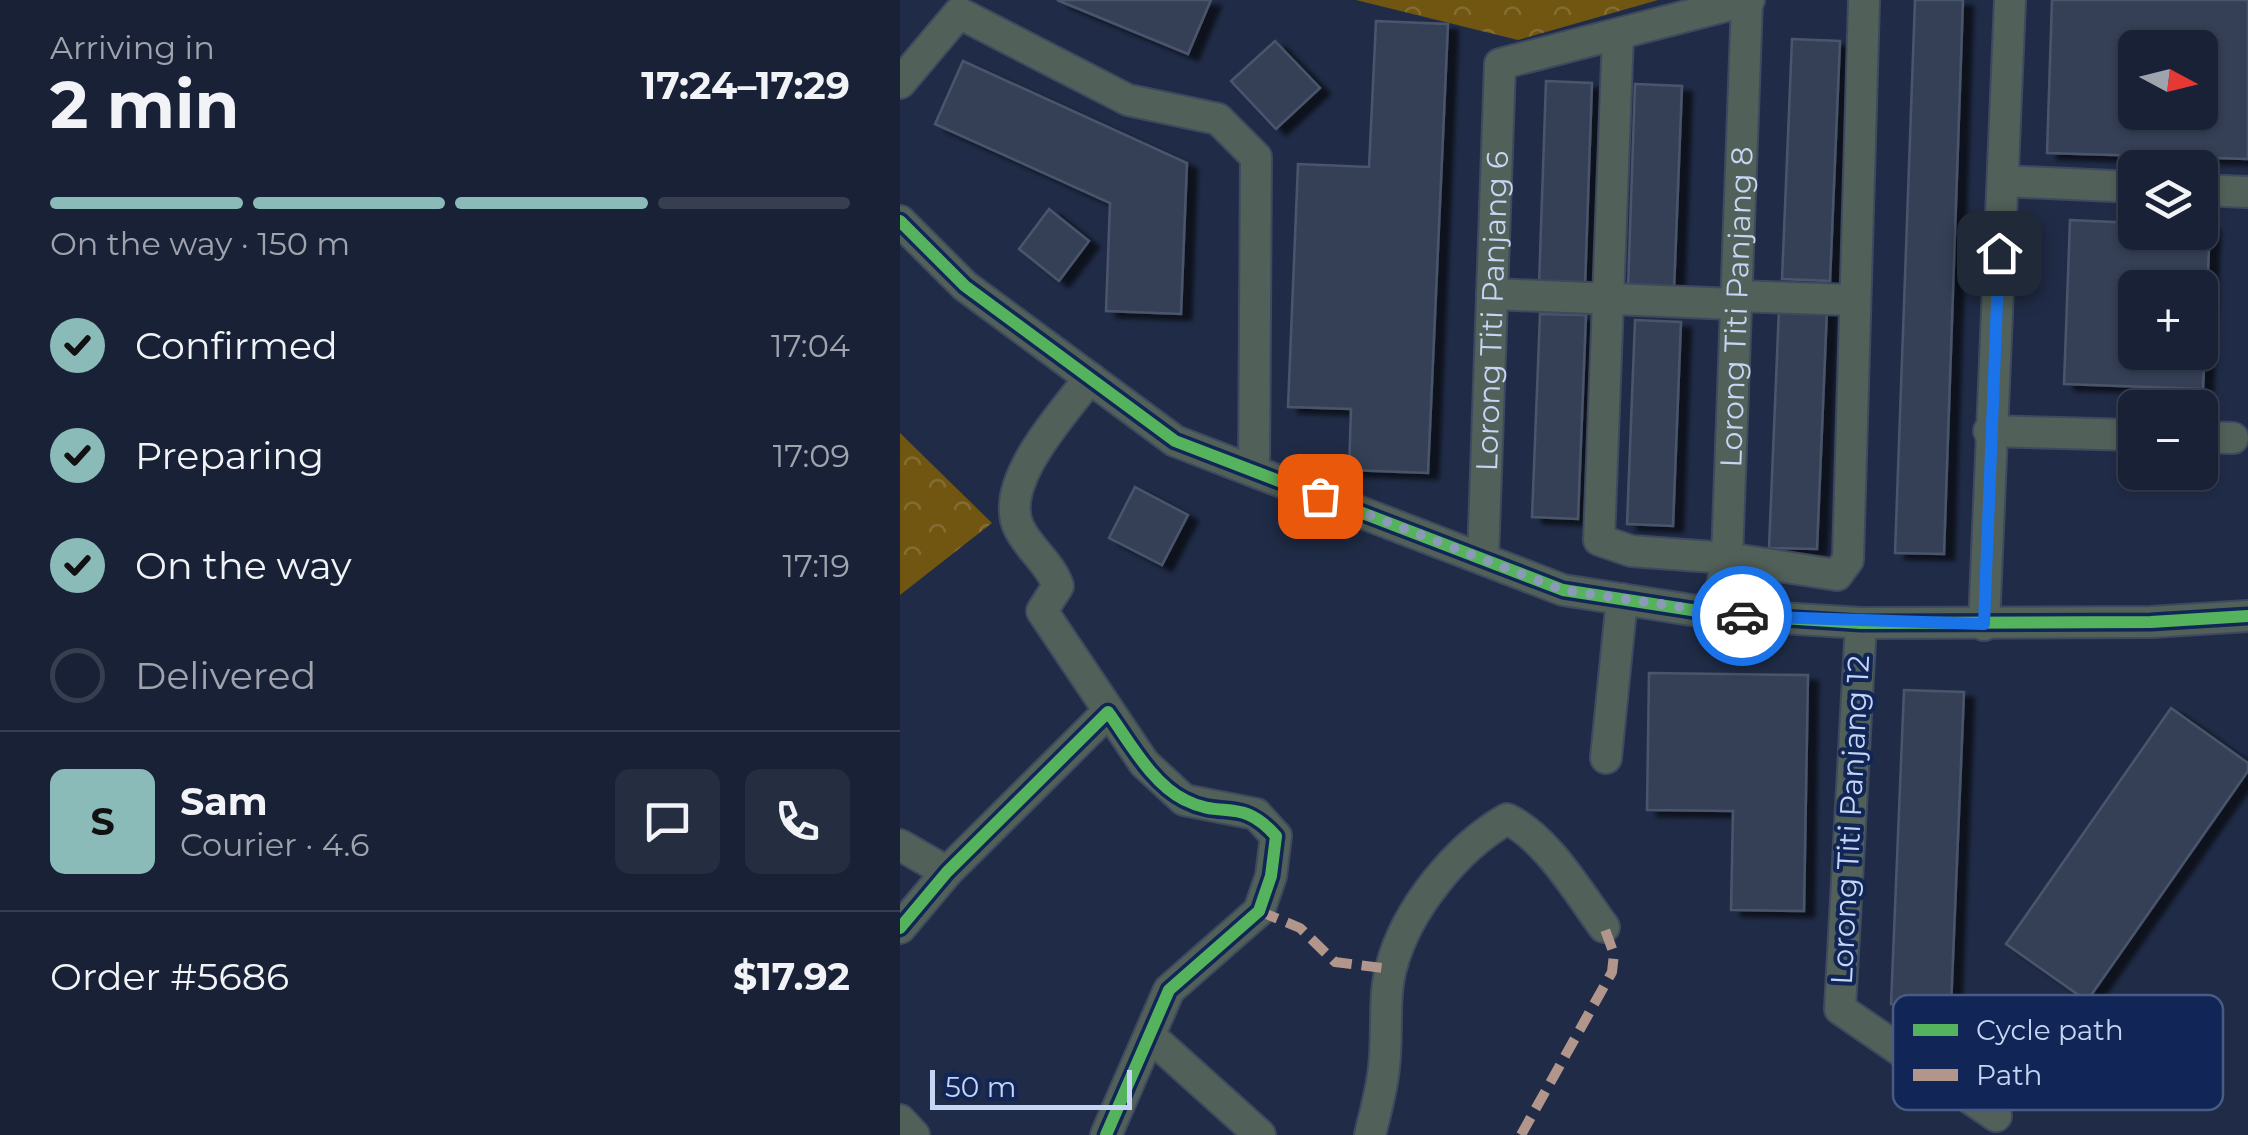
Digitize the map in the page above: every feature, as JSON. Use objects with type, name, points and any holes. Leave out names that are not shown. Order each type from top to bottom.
[{"type":"street","points":[[1748,0],[1618,34],[1598,540],[1631,551],[1727,558],[1837,575],[1848,560],[1864,0]]},
{"type":"street","name":"Lorong Titi Panjang 8","points":[[1718,614],[1727,558],[1748,0]]},
{"type":"street","points":[[1984,624],[1989,431],[2010,0]]},
{"type":"street","points":[[900,83],[959,13],[1128,100],[1218,119],[1256,157],[1254,471]]},
{"type":"street","name":"Lorong Titi Panjang 6","points":[[1483,559],[1500,64],[1618,34]]},
{"type":"street","points":[[2003,182],[2118,186]]},
{"type":"street","points":[[2218,191],[2248,192]]},
{"type":"street","points":[[900,221],[965,286],[1175,441],[1563,590],[1718,614],[1861,622],[1984,624],[2248,616]]},
{"type":"street","points":[[1492,294],[1609,299],[1853,300]]},
{"type":"street","points":[[1090,378],[1025,465],[1016,524],[1058,586],[1042,611],[1144,763],[1184,800],[1256,814],[1276,836],[1271,876],[1259,911],[1169,990],[1106,1135]]},
{"type":"street","points":[[1989,431],[2118,435]]},
{"type":"street","points":[[2218,437],[2232,438]]},
{"type":"street","points":[[1606,758],[1622,599]]},
{"type":"street","name":"Lorong Titi Panjang 12","points":[[1861,622],[1840,1008],[1893,1045]]},
{"type":"street","points":[[900,928],[947,872],[1108,712]]},
{"type":"street","points":[[1370,1135],[1384,1070],[1390,969],[1423,902],[1450,865],[1504,820],[1516,824],[1552,858],[1604,927]]},
{"type":"street","points":[[900,846],[947,872]]},
{"type":"street","points":[[1150,1036],[1260,1135]]},
{"type":"street","name":"Lorong Titi Panjang 12","points":[[1987,1110],[1996,1116]]},
{"type":"street","points":[[900,1120],[914,1135]]},
{"type":"green space","points":[[1356,0],[1658,0],[1518,40]]},
{"type":"green space","points":[[900,433],[992,523],[900,595]]},
{"type":"building","points":[[1057,0],[1211,0],[1188,54]]},
{"type":"building","points":[[1915,0],[1963,0],[1944,554],[1895,553]]},
{"type":"building","points":[[2052,0],[2248,0],[2248,159],[2218,158],[2218,150],[2118,150],[2118,155],[2047,153]]},
{"type":"building","points":[[1376,21],[1448,24],[1428,473],[1349,470],[1351,409],[1288,407],[1298,164],[1369,167]]},
{"type":"building","points":[[1792,39],[1840,41],[1830,281],[1782,279]]},
{"type":"building","points":[[1275,41],[1320,88],[1276,129],[1231,81]]},
{"type":"building","points":[[963,61],[1187,163],[1181,314],[1106,311],[1110,203],[935,124]]},
{"type":"building","points":[[1546,81],[1592,83],[1585,287],[1539,285]]},
{"type":"building","points":[[1635,84],[1682,86],[1674,290],[1628,288]]},
{"type":"building","points":[[1049,209],[1089,241],[1059,281],[1019,249]]},
{"type":"building","points":[[2070,220],[2118,222],[2118,250],[2209,250],[2208,270],[2118,270],[2118,370],[2204,370],[2203,389],[2064,384]]},
{"type":"building","points":[[1779,308],[1827,309],[1817,549],[1769,548]]},
{"type":"building","points":[[1540,314],[1586,315],[1578,519],[1532,517]]},
{"type":"building","points":[[1635,320],[1681,322],[1673,526],[1627,524]]},
{"type":"building","points":[[1135,487],[1188,515],[1162,565],[1109,538]]},
{"type":"building","points":[[1649,673],[1808,675],[1804,911],[1731,910],[1733,811],[1647,810]]},
{"type":"building","points":[[1904,690],[1964,692],[1951,995],[1893,995],[1891,1004]]},
{"type":"building","points":[[2171,708],[2248,763],[2248,771],[2091,995],[2078,995],[2006,944]]},
{"type":"marked path","points":[[1259,911],[1300,928],[1335,962],[1390,969]]},
{"type":"marked path","points":[[1521,1135],[1612,972],[1614,954],[1604,927]]},
{"type":"cycle path","points":[[900,221],[965,286],[1175,441],[1563,590],[1717,614],[1861,623],[2151,622],[2248,616]]},
{"type":"cycle path","points":[[900,928],[947,872],[1108,712],[1142,761],[1173,793],[1199,806],[1252,816],[1276,836],[1271,876],[1259,911],[1169,990],[1106,1135]]},
{"type":"way so far","points":[[1320,496],[1563,590],[1742,616]]},
{"type":"route","points":[[1742,616],[1984,624],[1999,253]]}]
